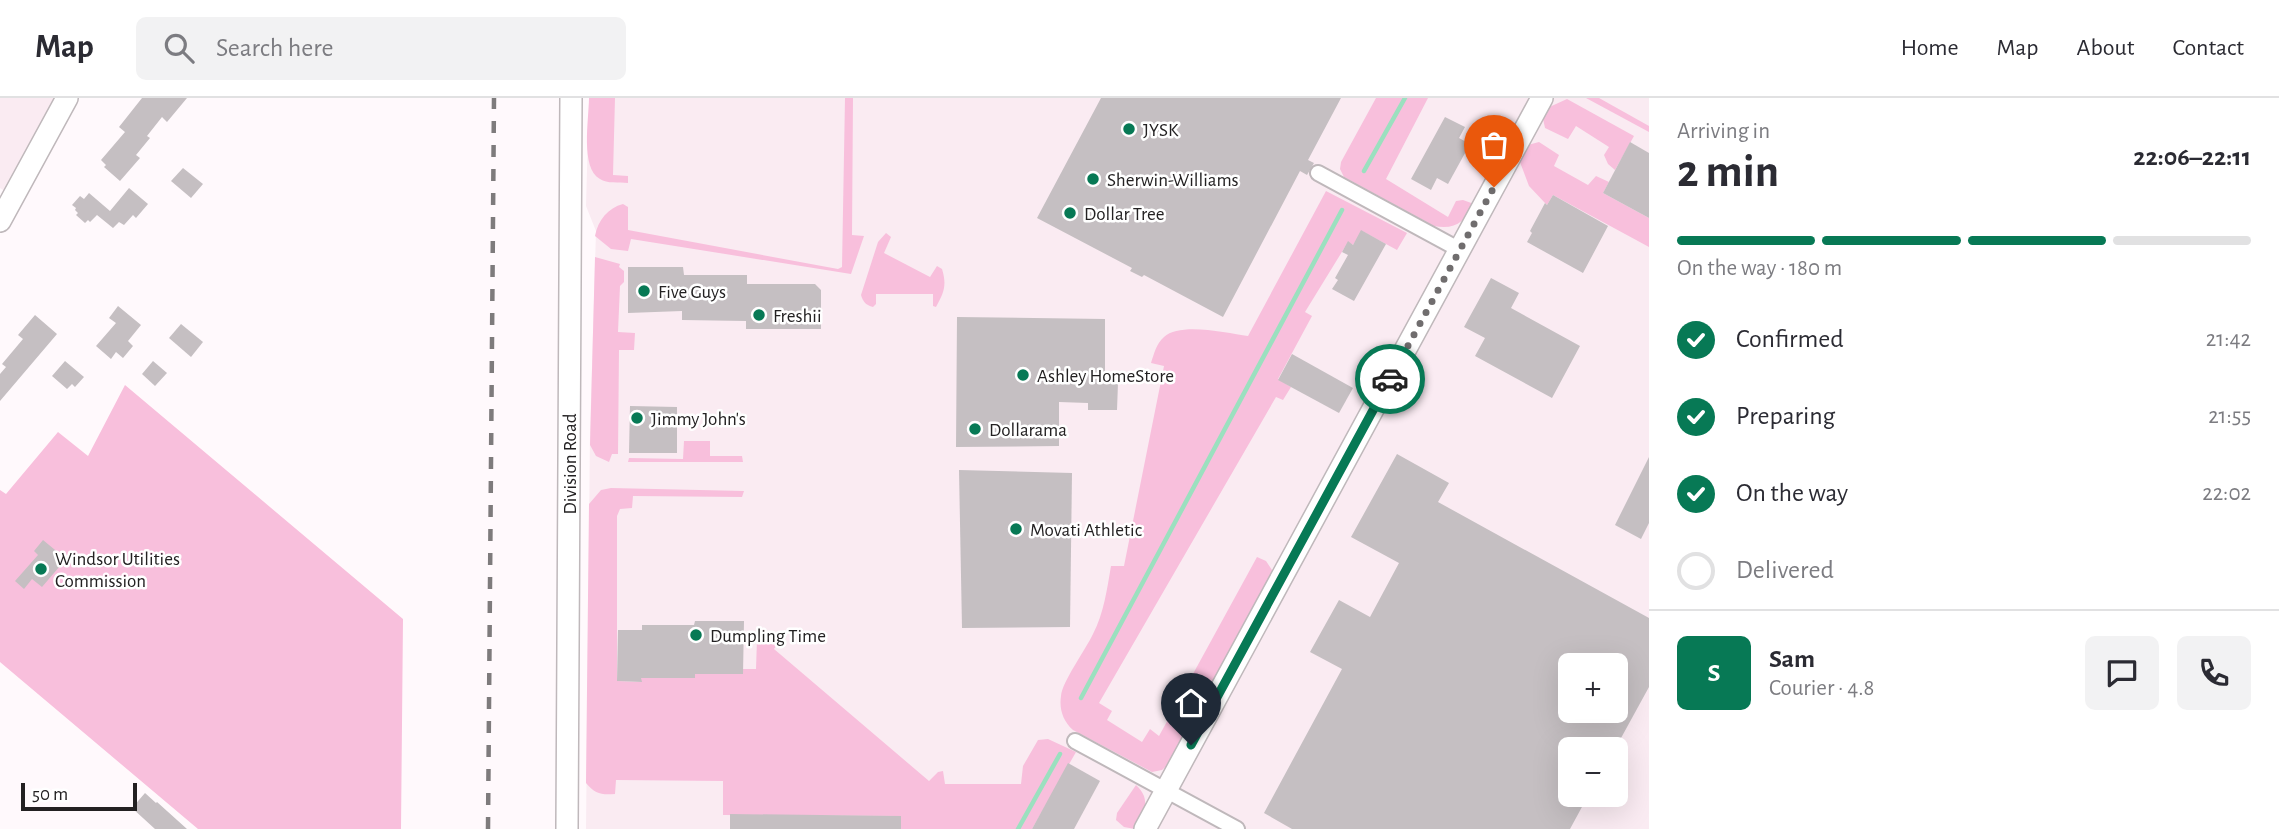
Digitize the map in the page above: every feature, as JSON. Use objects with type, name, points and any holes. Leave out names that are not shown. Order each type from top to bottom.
[{"type":"street","points":[[0,221],[67,98]]},
{"type":"street","name":"Division Road","points":[[567,829],[571,98]]},
{"type":"street","points":[[1145,829],[1542,98]]},
{"type":"street","points":[[1318,173],[1460,250]]},
{"type":"street","points":[[1075,741],[1237,829]]},
{"type":"shaded area","points":[[0,98],[57,98],[7,192],[0,188]]},
{"type":"shaded area","points":[[589,98],[1532,98],[1134,829],[586,829],[590,433],[596,231],[586,206]]},
{"type":"shaded area","points":[[589,98],[615,98],[613,175],[628,176],[628,183],[603,181],[590,165],[587,142]]},
{"type":"shaded area","points":[[845,98],[853,98],[852,235],[864,236],[851,274],[631,239],[628,251],[611,249],[595,236],[604,216],[623,204],[628,207],[628,230],[838,269],[842,267]]},
{"type":"shaded area","points":[[1376,98],[1428,98],[1386,179],[1448,217],[1456,201],[1463,200],[1474,204],[1467,216],[1454,226],[1434,226],[1344,177],[1340,169],[1341,162]]},
{"type":"shaded area","points":[[1550,98],[1649,98],[1649,829],[1155,829]]},
{"type":"shaded area","points":[[1586,98],[1599,98],[1649,126],[1649,132]]},
{"type":"shaded area","points":[[1567,99],[1634,136],[1615,170],[1604,155],[1609,147],[1576,126],[1568,139],[1545,128],[1542,114],[1545,109]]},
{"type":"shaded area","points":[[1539,142],[1559,155],[1554,166],[1588,185],[1596,176],[1609,182],[1603,193],[1649,218],[1649,247],[1553,195],[1547,205],[1529,186],[1518,157],[1524,146]]},
{"type":"shaded area","points":[[1326,191],[1407,233],[1397,250],[1362,231],[1353,245],[1348,242],[1305,312],[1312,316],[1278,379],[1291,387],[1283,400],[1276,397],[1099,703],[1112,711],[1107,720],[1142,742],[1150,729],[1159,736],[1257,557],[1266,561],[1274,573],[1170,763],[1162,770],[1152,772],[1073,730],[1061,710],[1062,690],[1100,618],[1111,566],[1124,566],[1164,366],[1151,363],[1164,337],[1181,330],[1248,336]]},
{"type":"shaded area","points":[[886,233],[891,237],[884,253],[930,277],[937,266],[942,269],[944,289],[936,307],[933,306],[933,294],[876,294],[876,304],[873,307],[864,301],[861,295],[878,242]]},
{"type":"shaded area","points":[[595,257],[620,264],[619,267],[624,271],[624,282],[620,286],[618,332],[635,333],[634,350],[619,350],[618,454],[612,454],[609,462],[596,456],[590,445]]},
{"type":"shaded area","points":[[125,385],[403,619],[401,829],[198,829],[0,662],[0,490],[6,494],[58,432],[88,456]]},
{"type":"shaded area","points":[[684,441],[710,441],[710,456],[742,456],[743,462],[628,462],[629,458],[683,459]]},
{"type":"shaded area","points":[[601,490],[744,491],[742,497],[633,496],[632,508],[620,509],[617,516],[617,681],[695,678],[695,674],[743,674],[743,669],[756,669],[757,639],[761,637],[764,642],[775,635],[781,639],[774,649],[929,781],[943,771],[945,784],[1021,784],[1023,766],[1038,740],[1048,739],[1076,752],[1032,829],[901,829],[901,816],[723,815],[723,781],[616,780],[615,794],[602,794],[592,790],[586,783],[589,504]]},
{"type":"shaded area","points":[[1136,785],[1144,796],[1145,806],[1135,829],[1124,827],[1116,820],[1117,813]]},
{"type":"building","points":[[142,98],[187,98],[167,122],[162,117],[136,155],[140,158],[120,181],[104,167],[106,165],[101,160],[125,132],[119,127]]},
{"type":"building","points":[[1101,98],[1341,98],[1308,160],[1314,163],[1307,175],[1300,171],[1223,317],[1144,275],[1142,277],[1130,271],[1132,268],[1037,218]]},
{"type":"building","points":[[1445,117],[1465,127],[1459,138],[1470,144],[1448,184],[1437,178],[1431,190],[1411,179]]},
{"type":"building","points":[[1630,142],[1649,153],[1649,218],[1603,193]]},
{"type":"building","points":[[183,168],[203,184],[191,198],[171,181]]},
{"type":"building","points":[[129,188],[148,204],[136,218],[133,215],[124,225],[119,222],[113,228],[97,215],[85,223],[76,215],[76,208],[72,205],[80,196],[84,199],[89,193],[110,211]]},
{"type":"building","points":[[1553,195],[1608,226],[1583,273],[1527,242],[1545,203],[1547,205]]},
{"type":"building","points":[[1361,230],[1386,244],[1354,301],[1332,289],[1348,255],[1342,252],[1348,241],[1353,245]]},
{"type":"building","points":[[628,267],[683,267],[684,275],[747,275],[747,284],[815,284],[821,290],[821,329],[746,329],[746,321],[682,320],[682,311],[628,313]]},
{"type":"building","points":[[1491,278],[1519,293],[1511,308],[1580,346],[1552,398],[1475,356],[1485,338],[1464,327]]},
{"type":"building","points":[[118,306],[141,325],[128,341],[133,346],[123,358],[116,352],[111,359],[96,346],[116,323],[109,318]]},
{"type":"building","points":[[35,315],[57,334],[0,401],[0,374],[6,367],[2,364],[23,339],[18,335]]},
{"type":"building","points":[[957,317],[1105,319],[1105,383],[1118,383],[1117,410],[1088,410],[1088,403],[1059,402],[1059,446],[956,447]]},
{"type":"building","points":[[181,324],[203,342],[191,357],[169,338]]},
{"type":"building","points":[[1292,354],[1353,388],[1339,413],[1278,380]]},
{"type":"building","points":[[65,361],[84,377],[75,387],[72,384],[67,389],[52,376]]},
{"type":"building","points":[[153,361],[167,373],[155,386],[142,374]]},
{"type":"building","points":[[630,406],[677,407],[677,453],[629,453]]},
{"type":"building","points":[[1397,454],[1449,483],[1438,502],[1649,618],[1649,687],[1622,737],[1558,737],[1558,807],[1582,807],[1570,829],[1292,829],[1264,813],[1342,669],[1310,652],[1339,600],[1370,617],[1399,563],[1351,537]]},
{"type":"building","points":[[1649,457],[1649,523],[1641,539],[1615,525]]},
{"type":"building","points":[[959,470],[1072,473],[1070,627],[962,628]]},
{"type":"building","name":"Windsor Utilities Commission","points":[[43,540],[66,559],[42,587],[32,579],[24,589],[15,581],[38,555],[34,551]]},
{"type":"building","points":[[695,621],[744,621],[743,674],[695,674],[695,678],[617,681],[618,630],[642,630],[642,625],[694,625]]},
{"type":"building","points":[[1068,763],[1100,781],[1074,829],[1032,829]]},
{"type":"building","points":[[145,793],[187,829],[155,829],[132,808]]},
{"type":"building","points":[[730,814],[901,816],[901,829],[730,829]]},
{"type":"waterway","points":[[1364,171],[1405,98]]},
{"type":"waterway","points":[[1081,698],[1342,210]]},
{"type":"waterway","points":[[1018,829],[1060,754]]},
{"type":"railway","points":[[488,829],[494,98]]},
{"type":"way so far","points":[[1390,379],[1494,187]]},
{"type":"place","name":"JYSK","points":[[1129,129]]},
{"type":"place","name":"Sherwin-Williams","points":[[1093,179]]},
{"type":"place","name":"Dollar Tree","points":[[1070,213]]},
{"type":"place","name":"Five Guys","points":[[644,291]]},
{"type":"place","name":"Freshii","points":[[759,315]]},
{"type":"place","name":"Ashley HomeStore","points":[[1023,375]]},
{"type":"place","name":"Jimmy John's","points":[[637,418]]},
{"type":"place","name":"Dollarama","points":[[975,429]]},
{"type":"place","name":"Movati Athletic","points":[[1016,529]]},
{"type":"place","name":"Windsor Utilities Commission","points":[[41,569]]},
{"type":"place","name":"Dumpling Time","points":[[696,635]]},
{"type":"route","points":[[1191,745],[1390,379]]}]
